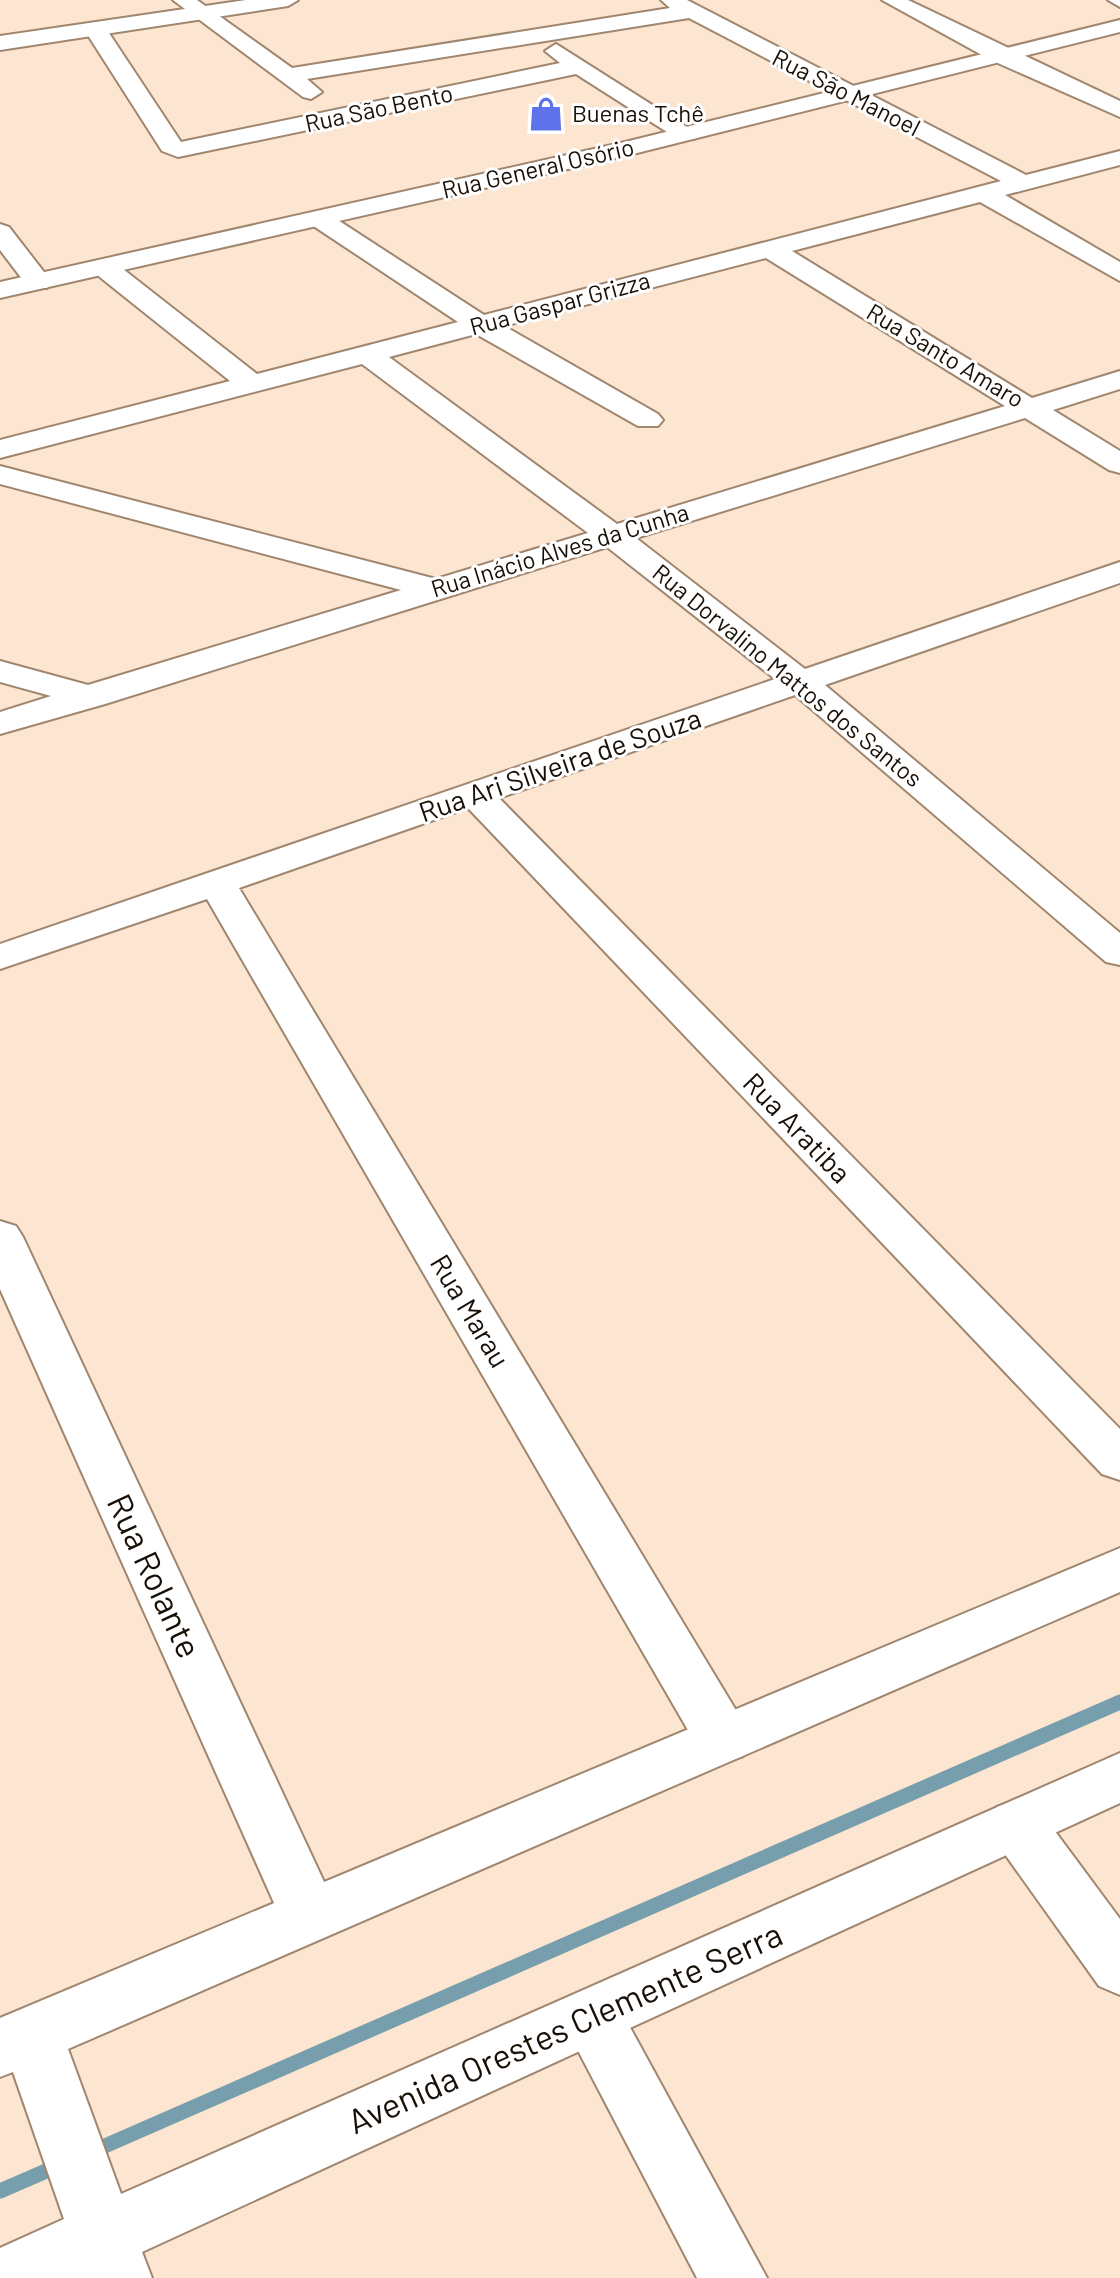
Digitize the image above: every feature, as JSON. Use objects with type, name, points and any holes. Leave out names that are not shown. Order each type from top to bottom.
[{"type":"street","points":[[0,23],[160,0]]},
{"type":"street","points":[[0,43],[95,29],[191,7],[288,0]]},
{"type":"street","points":[[892,0],[999,55],[1120,110]]},
{"type":"street","points":[[288,75],[532,36],[681,6]]},
{"type":"street","name":"Rua São Manoel","points":[[681,6],[1023,183]]},
{"type":"street","points":[[191,7],[345,116]]},
{"type":"street","name":"Rua General Osório","points":[[0,290],[321,220],[686,134],[1120,26]]},
{"type":"street","name":"Rua São Bento","points":[[95,29],[170,146],[178,150],[580,66]]},
{"type":"street","points":[[532,36],[686,134]]},
{"type":"street","name":"Rua Gaspar Grizza","points":[[2,453],[252,384],[1120,158]]},
{"type":"street","points":[[983,193],[1120,273]]},
{"type":"street","points":[[321,220],[481,325],[648,420]]},
{"type":"street","points":[[0,232],[38,282]]},
{"type":"street","name":"Rua Santo Amaro","points":[[770,249],[1120,464]]},
{"type":"street","points":[[105,268],[252,384]]},
{"type":"street","name":"Rua Dorvalino Mattos dos Santos","points":[[367,354],[610,534],[801,682],[1120,953]]},
{"type":"street","name":"Rua Inácio Alves da Cunha","points":[[0,723],[1120,380]]},
{"type":"street","points":[[2,453],[437,589]]},
{"type":"street","name":"Rua Ari Silveira de Souza","points":[[0,957],[1120,572]]},
{"type":"street","points":[[0,671],[93,697]]},
{"type":"street","name":"Rua Aratiba","points":[[475,794],[1120,1461]]},
{"type":"street","name":"Rua Marau","points":[[217,883],[723,1739]]},
{"type":"street","name":"Rua Rolante","points":[[0,1237],[309,1914]]},
{"type":"street","points":[[102,2232],[28,2057],[309,1914],[1120,1569]]},
{"type":"street","name":"Avenida Orestes Clemente Serra","points":[[9,2278],[102,2232],[592,2018],[1120,1777]]},
{"type":"street","points":[[1017,1825],[1120,1967]]},
{"type":"street","points":[[592,2018],[733,2278]]},
{"type":"waterway","points":[[91,2152],[1120,1702]]},
{"type":"waterway","points":[[0,2191],[60,2165]]},
{"type":"place","name":"Buenas Tchê","points":[[546,114]]}]
